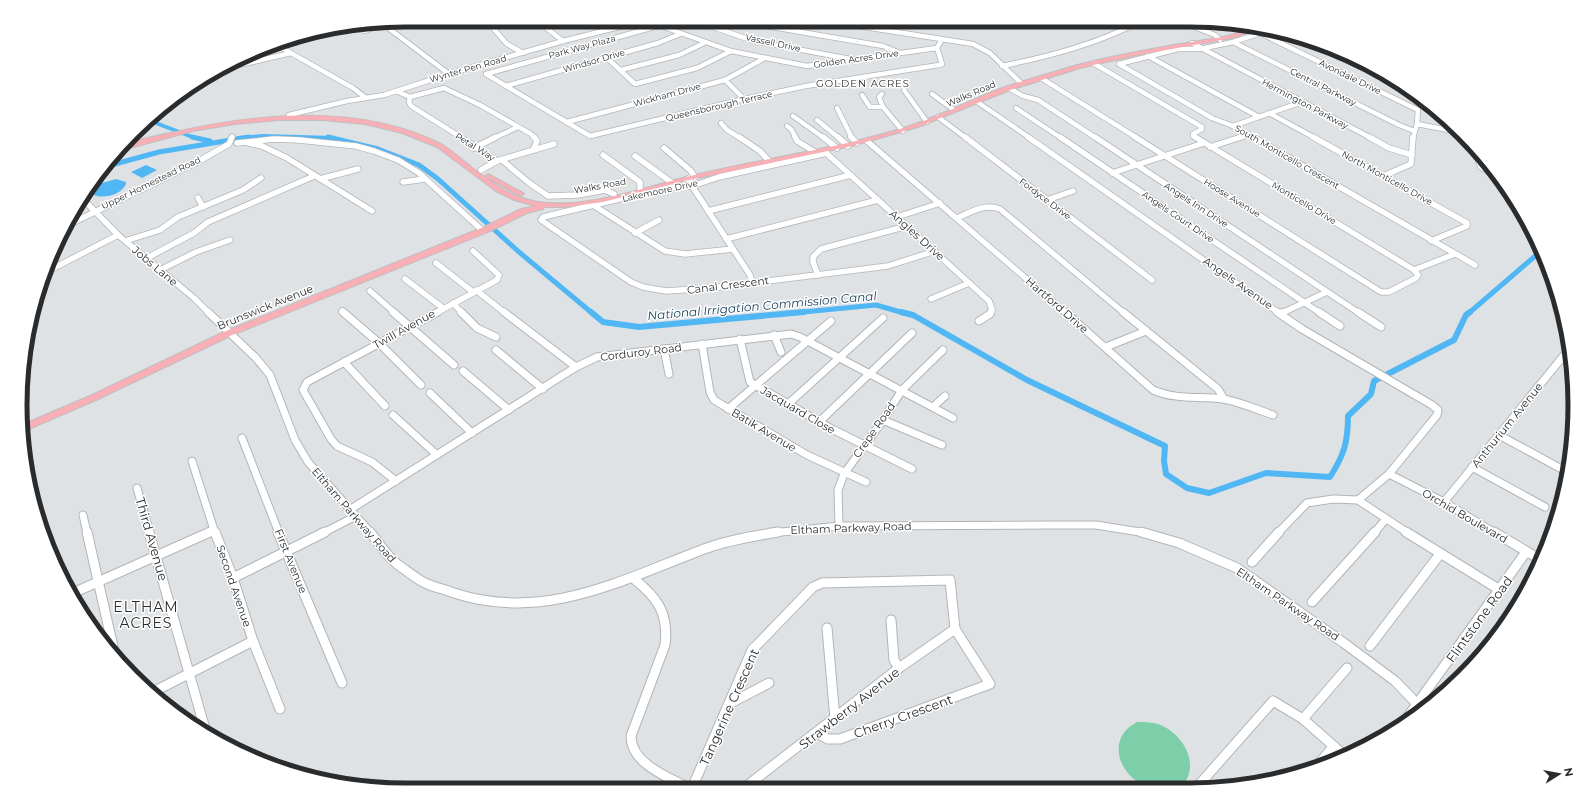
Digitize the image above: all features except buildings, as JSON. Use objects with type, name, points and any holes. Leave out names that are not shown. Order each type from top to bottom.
[{"type":"main road","name":"Walks Road","points":[[549,200],[585,204],[769,161],[815,152],[825,152],[903,131],[1009,88],[1093,63],[1192,43],[1220,40],[1253,32]]},
{"type":"main road","points":[[1127,56],[1132,60]]},
{"type":"main road","points":[[131,146],[161,136],[217,125],[284,118],[358,121],[420,136],[453,155],[500,191],[516,198],[532,200]]},
{"type":"main road","name":"Walks Road","points":[[453,155],[532,200],[588,199],[671,182],[692,180]]},
{"type":"main road","points":[[516,198],[519,204],[518,213]]},
{"type":"main road","name":"Brunswick Avenue","points":[[518,213],[532,200]]},
{"type":"main road","name":"Brunswick Avenue","points":[[28,426],[93,398],[229,333],[485,230],[518,213],[536,207],[549,200]]},
{"type":"street","points":[[492,27],[507,44],[523,53]]},
{"type":"street","points":[[545,27],[564,41]]},
{"type":"street","name":"Wynter Pen Road","points":[[289,115],[347,101],[384,95],[449,74],[564,41],[619,27]]},
{"type":"street","name":"Park Way Plaza","points":[[486,74],[564,51],[657,27]]},
{"type":"street","name":"Golden Acres Drive","points":[[663,27],[704,43],[731,51],[814,66],[937,48]]},
{"type":"street","name":"Vassell Drive","points":[[713,27],[754,41],[856,60]]},
{"type":"street","points":[[772,27],[883,46],[900,53]]},
{"type":"street","points":[[865,27],[978,46],[989,53],[1022,84]]},
{"type":"street","points":[[1002,66],[1080,48],[1127,27]]},
{"type":"street","points":[[1193,27],[1215,35],[1220,40]]},
{"type":"street","points":[[388,28],[449,74]]},
{"type":"street","points":[[365,32],[373,29]]},
{"type":"street","points":[[1132,60],[1178,49],[1200,49],[1233,42],[1255,32]]},
{"type":"street","name":"Windsor Drive","points":[[506,86],[658,43],[680,34]]},
{"type":"street","name":"Avondale Drive","points":[[1264,34],[1418,110],[1417,124]]},
{"type":"street","points":[[937,48],[942,39]]},
{"type":"street","name":"Central Parkway","points":[[1233,42],[1399,125],[1414,131]]},
{"type":"street","points":[[621,70],[678,55],[704,43]]},
{"type":"street","name":"Hermington Parkway","points":[[1192,43],[1200,49],[1389,148],[1412,155]]},
{"type":"street","points":[[281,48],[353,88],[366,98]]},
{"type":"street","name":"Queensborough Terrace","points":[[486,74],[590,136],[744,99],[806,86],[939,65],[942,64],[937,48]]},
{"type":"street","points":[[606,57],[635,84],[697,68],[731,51]]},
{"type":"street","points":[[237,66],[291,53]]},
{"type":"street","points":[[1148,56],[1258,117]]},
{"type":"street","name":"Wickham Drive","points":[[567,122],[724,80],[763,58]]},
{"type":"street","name":"South Monticello Crescent","points":[[1132,60],[1119,64],[1212,118],[1233,126],[1249,135],[1475,265]]},
{"type":"street","name":"Monticello Drive","points":[[1093,63],[1202,127],[1202,129],[1193,134],[1193,136],[1210,147],[1414,270]]},
{"type":"street","name":"Hoose Avenue","points":[[1041,78],[1381,292],[1389,292],[1416,278],[1418,275],[1414,270]]},
{"type":"street","points":[[724,80],[744,99]]},
{"type":"street","points":[[396,91],[410,97],[444,88],[480,105],[536,138],[537,144],[533,150]]},
{"type":"street","name":"Angels Inn Drive","points":[[1009,88],[1023,96],[1038,100],[1381,327]]},
{"type":"street","points":[[904,90],[927,122]]},
{"type":"street","points":[[882,94],[879,97],[883,106],[903,131]]},
{"type":"street","points":[[932,94],[954,110]]},
{"type":"street","points":[[862,95],[870,107],[883,106]]},
{"type":"street","name":"Petal Way","points":[[410,97],[409,102],[411,106],[474,148],[499,161],[554,144]]},
{"type":"street","name":"Angels Avenue","points":[[976,101],[1302,329],[1432,404],[1438,410],[1437,414],[1389,474]]},
{"type":"street","points":[[1233,126],[1302,102]]},
{"type":"street","points":[[837,108],[850,136],[857,143]]},
{"type":"street","name":"Angels Court Drive","points":[[1016,108],[1340,326]]},
{"type":"street","name":"North Monticello Drive","points":[[1269,114],[1467,223],[1467,226],[1431,241]]},
{"type":"street","points":[[793,116],[837,148]]},
{"type":"street","name":"Fordyce Drive","points":[[938,117],[1152,280]]},
{"type":"street","points":[[817,120],[848,146]]},
{"type":"street","points":[[721,123],[727,130],[760,151],[769,161]]},
{"type":"street","points":[[1383,176],[1410,165],[1414,131],[1417,124],[1449,130]]},
{"type":"street","points":[[787,126],[791,129],[797,141],[815,152]]},
{"type":"street","points":[[474,148],[518,127]]},
{"type":"street","points":[[1210,147],[1249,135]]},
{"type":"street","points":[[237,143],[274,139],[299,140],[356,146],[374,151],[398,160],[419,173],[485,230]]},
{"type":"street","name":"Upper Homestead Road","points":[[75,221],[199,161],[231,141],[237,143]]},
{"type":"street","name":"Hartford Drive","points":[[867,141],[1106,347],[1153,390],[1160,393],[1224,399],[1273,415]]},
{"type":"street","points":[[237,143],[262,146],[287,158],[372,211]]},
{"type":"street","points":[[1112,172],[1204,143]]},
{"type":"street","points":[[664,148],[690,170],[692,180],[708,211],[750,275],[752,283]]},
{"type":"street","name":"Angles Drive","points":[[825,152],[989,301],[991,305],[990,314],[979,321]]},
{"type":"street","name":"Lakemoore Drive","points":[[541,219],[563,212],[666,188],[692,180],[719,176],[825,152]]},
{"type":"street","points":[[603,155],[612,164],[622,169],[640,182],[640,188]]},
{"type":"street","points":[[635,156],[671,182]]},
{"type":"street","points":[[1477,160],[1478,164],[1487,172]]},
{"type":"street","points":[[481,170],[499,161],[514,169],[549,200]]},
{"type":"street","points":[[147,258],[194,233],[208,222],[317,178],[358,169]]},
{"type":"street","points":[[708,211],[852,175]]},
{"type":"street","points":[[126,241],[160,230],[178,217],[243,190],[261,178]]},
{"type":"street","points":[[403,182],[425,179]]},
{"type":"street","points":[[1047,200],[1073,191]]},
{"type":"street","points":[[198,198],[203,206]]},
{"type":"street","points":[[726,238],[878,200]]},
{"type":"street","name":"Jobs Lane","points":[[86,203],[118,235],[194,298],[229,333]]},
{"type":"street","points":[[897,217],[940,203]]},
{"type":"street","points":[[593,205],[665,251],[677,254],[733,249]]},
{"type":"street","points":[[957,218],[986,206],[1000,209],[1146,332],[1218,389],[1224,399]]},
{"type":"street","name":"Canal Crescent","points":[[541,219],[632,282],[643,287],[666,291],[683,291],[888,266],[935,251]]},
{"type":"street","points":[[635,233],[659,220]]},
{"type":"street","points":[[818,275],[813,262],[813,256],[822,249],[907,226]]},
{"type":"street","points":[[53,269],[118,235]]},
{"type":"street","points":[[160,270],[196,252],[230,240]]},
{"type":"street","name":"Twill Avenue","points":[[396,481],[372,462],[337,446],[331,439],[303,390],[304,386],[307,382],[497,280],[499,275],[473,251]]},
{"type":"street","points":[[1414,270],[1455,254]]},
{"type":"street","points":[[436,263],[576,367]]},
{"type":"street","points":[[405,279],[443,308]]},
{"type":"street","points":[[931,299],[969,283]]},
{"type":"street","points":[[370,291],[454,365]]},
{"type":"street","points":[[1281,313],[1327,292]]},
{"type":"street","points":[[453,303],[477,328],[496,336]]},
{"type":"street","points":[[342,311],[379,343],[421,385]]},
{"type":"street","points":[[787,405],[883,318]]},
{"type":"street","points":[[728,409],[831,321]]},
{"type":"street","points":[[1106,347],[1146,332]]},
{"type":"street","name":"Eltham Parkway Road","points":[[229,333],[256,358],[270,375],[295,440],[304,457],[351,509],[396,563],[425,583],[473,599],[500,603],[539,602],[588,593],[633,578],[708,548],[742,538],[787,530],[839,526],[1096,525],[1148,534],[1179,543],[1224,562],[1256,581],[1344,643],[1395,681],[1418,706]]},
{"type":"street","points":[[818,423],[912,333]]},
{"type":"street","name":"Corduroy Road","points":[[351,509],[544,389],[576,367],[597,357],[790,334],[840,357],[953,418]]},
{"type":"street","points":[[774,335],[781,352]]},
{"type":"street","name":"Jacquard Close","points":[[740,339],[750,382],[818,423],[864,447],[912,469]]},
{"type":"street","name":"Batik Avenue","points":[[702,344],[710,392],[714,400],[782,442],[844,474],[866,482]]},
{"type":"street","points":[[664,349],[669,374]]},
{"type":"street","points":[[496,350],[544,389]]},
{"type":"street","name":"Crepe Road","points":[[839,526],[838,490],[844,474],[883,420],[902,390],[943,350]]},
{"type":"street","name":"Anthurium Avenue","points":[[1444,502],[1565,354]]},
{"type":"street","points":[[344,362],[385,406]]},
{"type":"street","points":[[463,372],[509,410]]},
{"type":"street","points":[[430,393],[472,433]]},
{"type":"street","points":[[933,407],[945,396]]},
{"type":"street","points":[[393,415],[437,455]]},
{"type":"street","points":[[883,420],[942,445]]},
{"type":"street","points":[[1498,435],[1563,470]]},
{"type":"street","name":"First Avenue","points":[[242,438],[286,551],[342,683]]},
{"type":"street","name":"Second Avenue","points":[[192,461],[214,530],[233,578],[253,641],[280,709]]},
{"type":"street","points":[[1472,467],[1545,507]]},
{"type":"street","points":[[1358,500],[1389,474]]},
{"type":"street","name":"Orchid Boulevard","points":[[1389,474],[1444,502],[1536,557]]},
{"type":"street","name":"Third Avenue","points":[[137,488],[204,724]]},
{"type":"street","points":[[1252,562],[1263,548],[1307,503],[1333,499],[1358,500],[1440,554],[1500,590]]},
{"type":"street","points":[[83,515],[112,644]]},
{"type":"street","points":[[233,578],[356,516]]},
{"type":"street","points":[[1312,602],[1386,519]]},
{"type":"street","points":[[77,591],[214,530]]},
{"type":"street","name":"Flintstone Road","points":[[1425,701],[1526,552]]},
{"type":"street","points":[[1370,646],[1440,554]]},
{"type":"street","points":[[633,578],[648,589],[657,601],[666,621],[668,632],[665,645],[631,736],[631,745],[635,752],[643,760],[682,783]]},
{"type":"street","name":"Tangerine Crescent","points":[[693,783],[752,650],[813,587],[822,583],[950,580],[955,629],[990,684]]},
{"type":"street","points":[[891,620],[894,660],[899,668]]},
{"type":"street","points":[[827,628],[835,718]]},
{"type":"street","name":"Strawberry Avenue","points":[[751,783],[899,668],[955,629]]},
{"type":"street","points":[[157,690],[253,641]]},
{"type":"street","points":[[1303,719],[1347,668]]},
{"type":"street","points":[[729,704],[769,683]]},
{"type":"street","name":"Cherry Crescent","points":[[817,733],[828,739],[840,739],[990,684]]},
{"type":"street","points":[[1201,783],[1273,701],[1303,719],[1340,752]]},
{"type":"street","points":[[1323,759],[1333,747]]},
{"type":"green space","points":[[1137,722],[1152,723],[1161,725],[1175,734],[1185,748],[1190,763],[1190,771],[1185,783],[1140,783],[1128,773],[1122,765],[1119,756],[1121,737],[1127,729]]},
{"type":"water","points":[[146,165],[157,170],[142,178],[131,172]]},
{"type":"water","points":[[116,179],[126,182],[126,184],[124,188],[116,194],[101,197],[92,194],[98,186]]},
{"type":"waterway","points":[[154,122],[193,137]]},
{"type":"waterway","name":"National Irrigation Commission Canal","points":[[247,137],[264,136],[332,138]]},
{"type":"waterway","points":[[193,137],[210,141]]},
{"type":"waterway","name":"National Irrigation Commission Canal","points":[[114,164],[159,152],[247,137]]},
{"type":"waterway","name":"National Irrigation Commission Canal","points":[[239,138],[247,137]]},
{"type":"waterway","name":"National Irrigation Commission Canal","points":[[328,137],[332,138]]},
{"type":"waterway","name":"National Irrigation Commission Canal","points":[[332,138],[378,149],[419,165],[438,179],[519,252],[592,313]]},
{"type":"waterway","name":"National Irrigation Commission Canal","points":[[1469,313],[1537,255]]},
{"type":"waterway","name":"National Irrigation Commission Canal","points":[[793,313],[876,305],[904,313]]},
{"type":"waterway","name":"National Irrigation Commission Canal","points":[[591,312],[603,322],[639,327],[793,313]]},
{"type":"waterway","name":"National Irrigation Commission Canal","points":[[793,313],[804,312]]},
{"type":"waterway","name":"National Irrigation Commission Canal","points":[[901,312],[913,315],[1027,380],[1165,446],[1164,461],[1166,474],[1187,488],[1209,493],[1266,473],[1330,477],[1342,455],[1346,441],[1348,416],[1371,394],[1374,381],[1454,340],[1466,315],[1470,312]]},
{"type":"district","name":"GOLDEN ACRES","points":[[863,83]]},
{"type":"district","name":"ELTHAM ACRES","points":[[146,616]]}]
